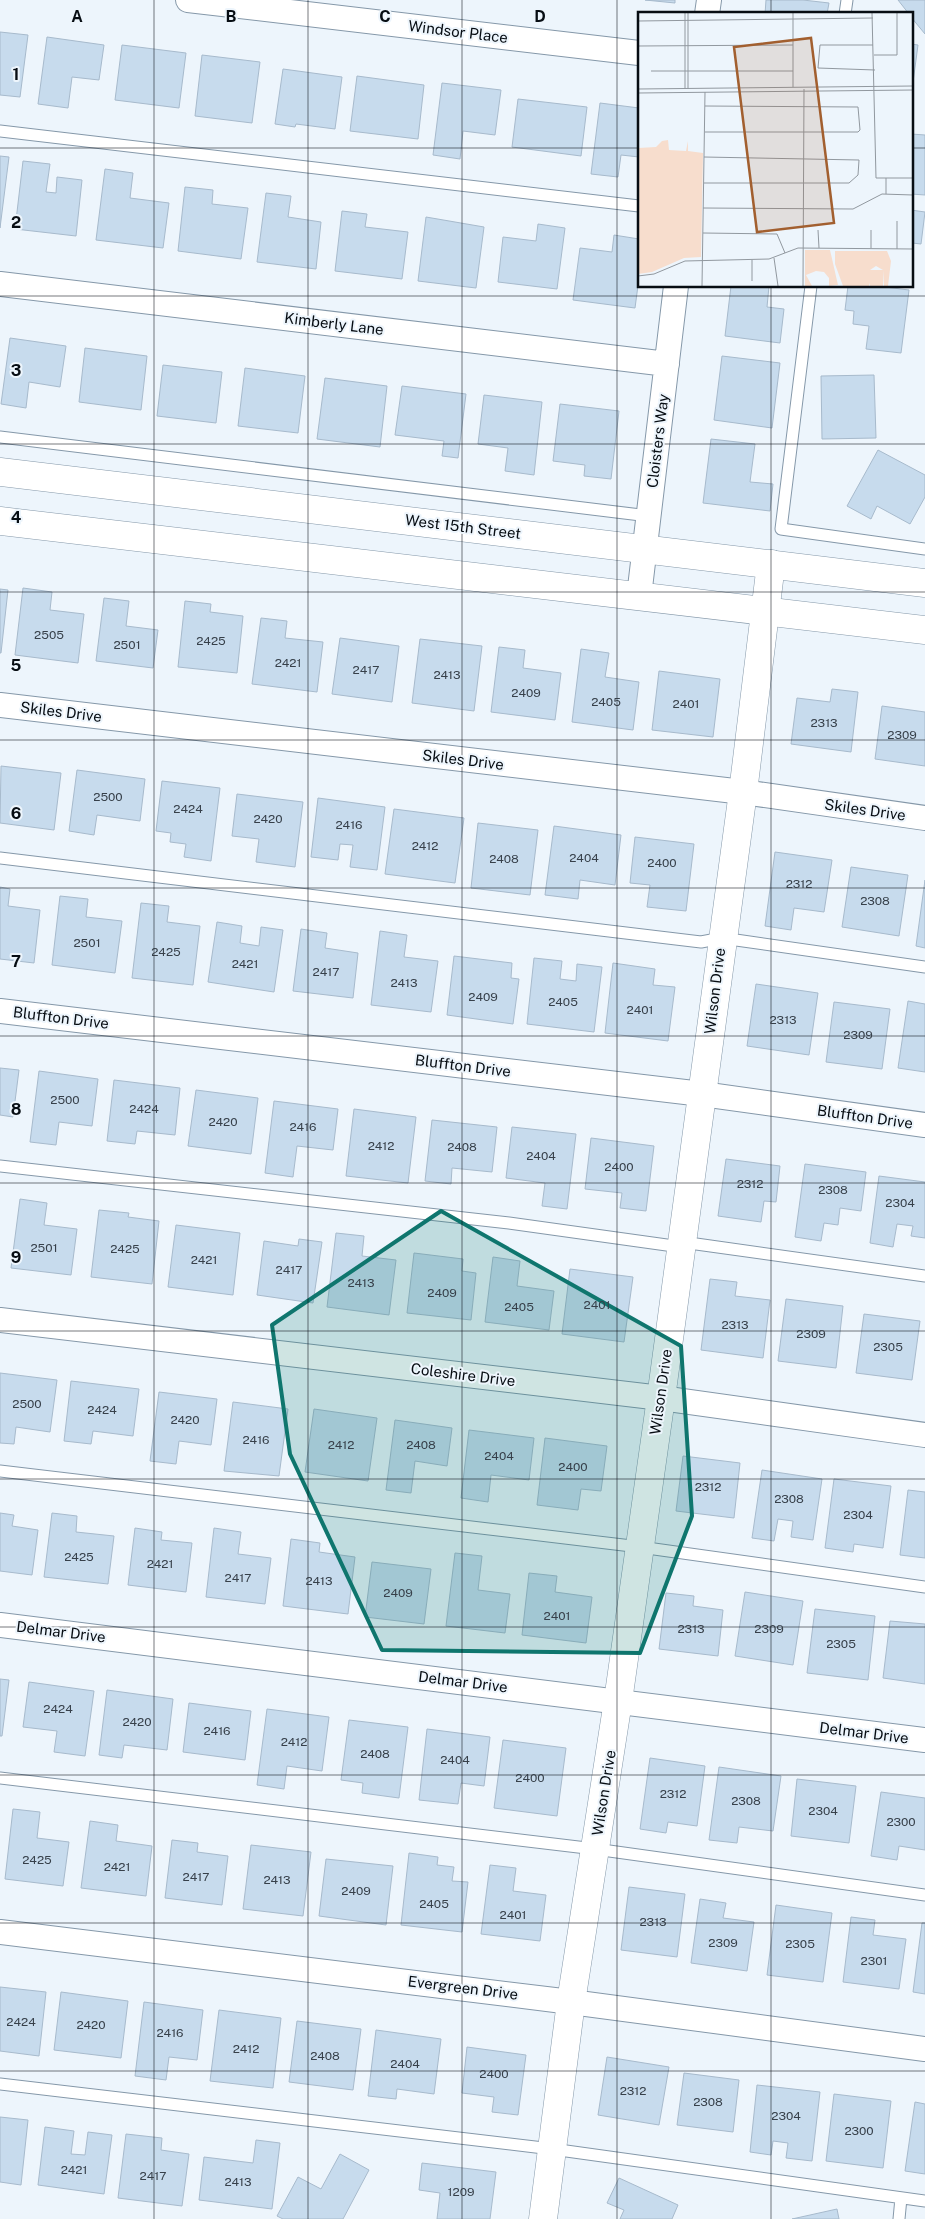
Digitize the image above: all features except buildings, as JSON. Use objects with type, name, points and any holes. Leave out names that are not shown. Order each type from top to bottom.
[{"type":"main road","name":"West 15th Street","points":[[0,472],[925,583]]},
{"type":"main road","points":[[0,521],[925,630]]},
{"type":"main road","name":"Wilson Drive","points":[[544,2219],[571,2002],[618,1701],[682,1244],[743,792],[771,564]]},
{"type":"street","name":"Windsor Place","points":[[188,0],[638,53]]},
{"type":"street","name":"Kimberly Lane","points":[[0,284],[667,364]]},
{"type":"street","name":"Cloisters Way","points":[[640,596],[676,288]]},
{"type":"street","name":"Skiles Drive","points":[[0,705],[743,792],[925,818]]},
{"type":"street","name":"Bluffton Drive","points":[[0,1011],[702,1094],[925,1125]]},
{"type":"street","name":"Coleshire Drive","points":[[0,1320],[660,1398],[925,1435]]},
{"type":"street","name":"Delmar Drive","points":[[0,1625],[925,1740]]},
{"type":"street","name":"Evergreen Drive","points":[[0,1932],[571,2002],[925,2049]]},
{"type":"lane","points":[[0,131],[638,206]]},
{"type":"lane","points":[[811,288],[781,529],[925,549]]},
{"type":"lane","points":[[0,437],[649,516]]},
{"type":"lane","points":[[0,858],[701,942],[722,938],[925,967]]},
{"type":"lane","points":[[0,1166],[682,1244],[925,1276]]},
{"type":"lane","points":[[0,1471],[640,1547],[925,1587]]},
{"type":"lane","points":[[0,1778],[595,1850],[925,1895]]},
{"type":"lane","points":[[0,2084],[552,2149],[925,2201]]},
{"type":"lane","points":[[899,2219],[901,2198]]},
{"type":"highlighted area","points":[[441,1211],[681,1346],[692,1516],[640,1653],[382,1650],[290,1454],[272,1325]]}]
